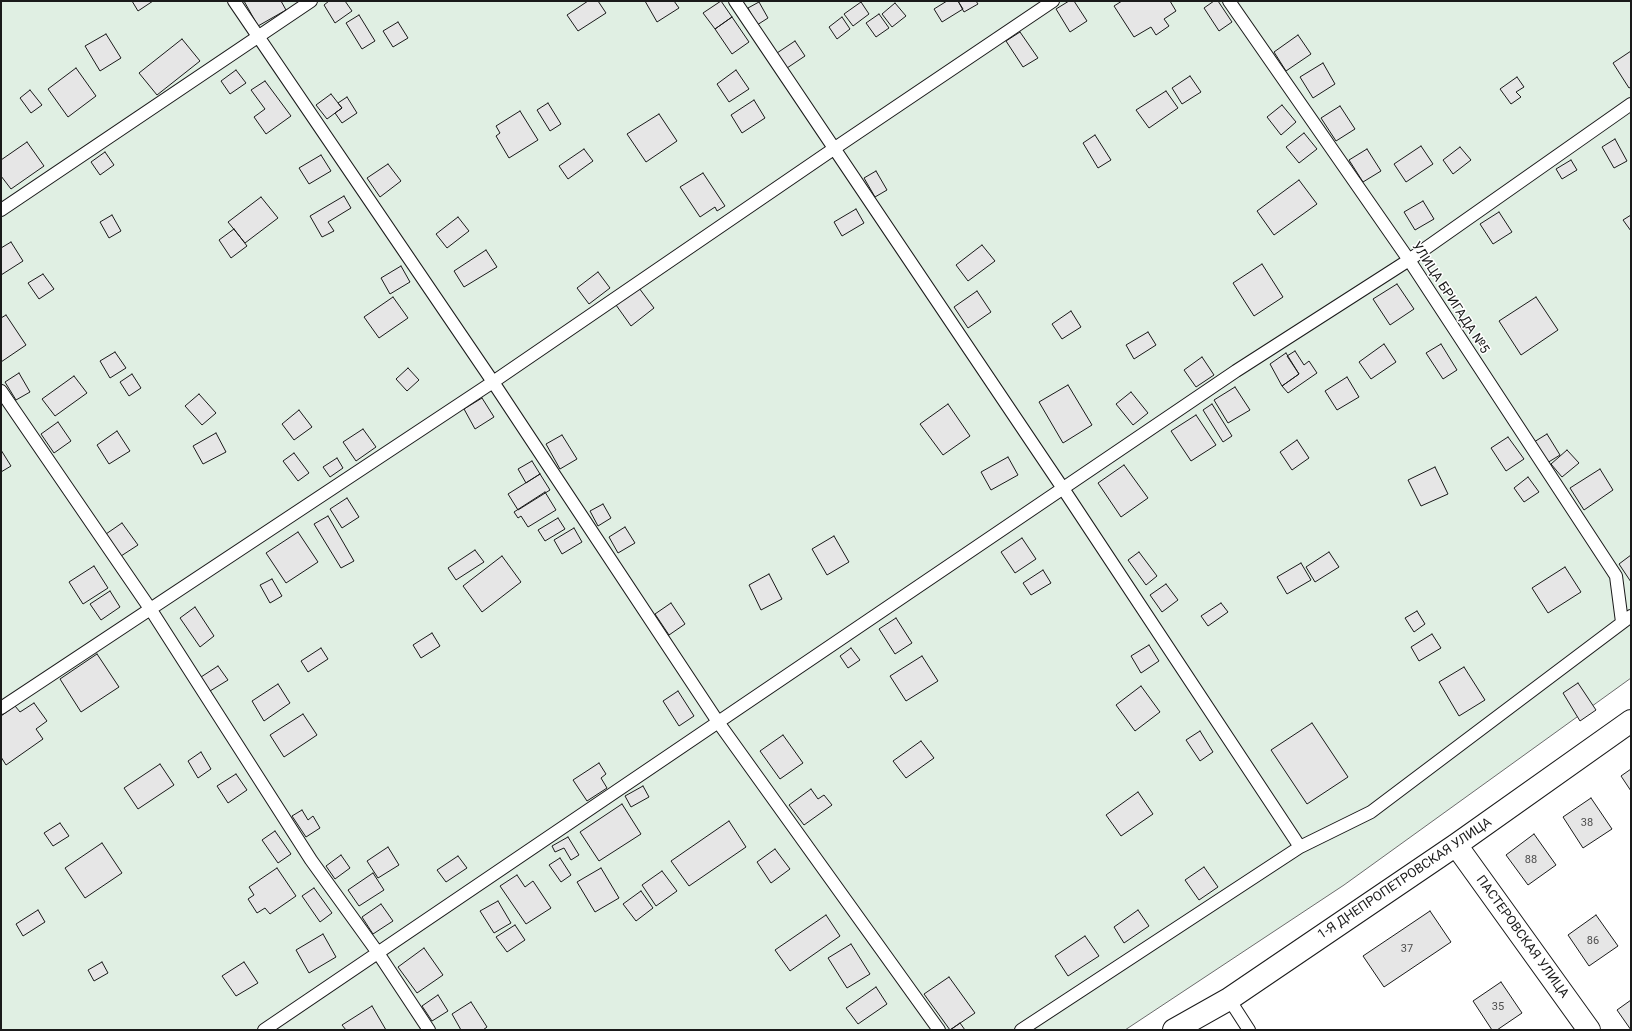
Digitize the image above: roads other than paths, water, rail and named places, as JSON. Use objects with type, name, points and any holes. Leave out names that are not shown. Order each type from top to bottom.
[{"type":"street","name":"1-Я ДНЕПРОПЕТРОВСКАЯ УЛИЦА","points":[[1174,1030],[1229,999],[1456,845],[1631,721]]},
{"type":"street","name":"ПАСТЕРОВСКАЯ УЛИЦА","points":[[1456,845],[1589,1030]]},
{"type":"lane","points":[[234,1],[257,37],[493,382],[718,722],[939,1030]]},
{"type":"lane","points":[[1,210],[311,1]]},
{"type":"lane","points":[[735,1],[1064,490],[1300,847]]},
{"type":"lane","points":[[1,708],[493,382],[1053,1]]},
{"type":"lane","name":"УЛИЦА БРИГАДА №5","points":[[1229,1],[1409,260],[1616,576],[1626,619]]},
{"type":"lane","points":[[264,1030],[718,722],[1064,490],[1236,372],[1409,260],[1631,104]]},
{"type":"lane","points":[[1,391],[151,610],[311,860],[378,953],[429,1030]]},
{"type":"lane","points":[[1021,1030],[1300,847],[1372,812],[1626,619]]},
{"type":"lane","points":[[1229,999],[1249,1030]]}]
